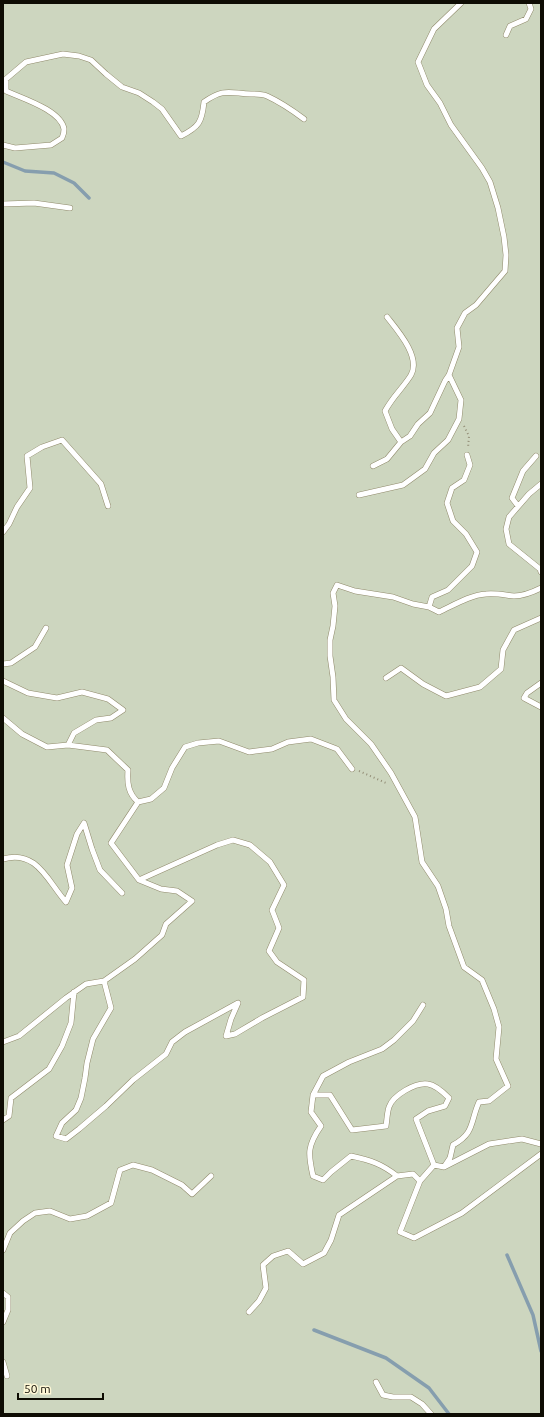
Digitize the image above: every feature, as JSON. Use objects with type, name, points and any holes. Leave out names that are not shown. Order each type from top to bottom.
[{"type":"lane","points":[[373,466],[387,459],[401,442],[410,436],[418,424],[430,413],[449,375],[459,347],[457,328],[465,313],[476,305],[505,271],[506,255],[502,225],[490,182],[482,168],[451,125],[440,103],[427,86],[418,62],[434,29],[461,3]]},
{"type":"lane","points":[[506,35],[510,26],[526,19],[531,9],[529,3]]},
{"type":"lane","points":[[3,145],[15,148],[51,145],[62,138],[64,129],[56,116],[36,104],[4,90],[6,79],[26,62],[62,54],[79,56],[91,60],[122,87],[139,93],[153,102],[162,109],[181,136],[192,131],[200,124],[204,102],[214,94],[224,92],[265,95],[285,105],[304,119]]},
{"type":"lane","points":[[3,204],[34,203],[70,208]]},
{"type":"lane","points":[[387,318],[400,333],[409,347],[414,361],[412,373],[392,399],[385,411],[392,428],[401,442]]},
{"type":"lane","points":[[359,495],[403,485],[424,469],[434,454],[448,440],[459,419],[462,400],[449,375]]},
{"type":"lane","points":[[3,532],[30,488],[27,456],[42,447],[62,440],[101,484],[108,506]]},
{"type":"lane","points":[[429,607],[432,597],[448,590],[472,566],[477,552],[466,534],[453,521],[447,503],[452,488],[464,480],[470,465],[467,455]]},
{"type":"lane","points":[[518,506],[512,498],[523,470],[536,456]]},
{"type":"lane","points":[[541,484],[529,494],[508,517],[506,529],[509,544],[540,569],[541,572]]},
{"type":"lane","points":[[444,1167],[450,1158],[452,1145],[461,1140],[470,1131],[474,1113],[479,1102],[489,1101],[508,1086],[496,1059],[499,1027],[482,980],[464,967],[449,926],[446,909],[438,886],[422,862],[415,817],[391,773],[371,744],[346,719],[334,700],[330,656],[330,640],[335,606],[333,593],[337,585],[356,591],[393,597],[413,604],[429,607],[439,612],[484,594],[501,593],[515,596],[531,593],[541,588]]},
{"type":"lane","points":[[386,678],[401,668],[423,684],[446,696],[480,687],[500,669],[503,650],[514,630],[541,618]]},
{"type":"lane","points":[[3,664],[11,663],[35,647],[46,628]]},
{"type":"lane","points":[[3,681],[28,693],[57,698],[82,692],[108,699],[123,710],[110,718],[96,720],[74,733],[68,745]]},
{"type":"lane","points":[[541,683],[527,693],[524,698],[541,707]]},
{"type":"lane","points":[[3,718],[22,734],[47,747],[68,745],[107,750],[128,770],[127,784],[132,797],[138,802]]},
{"type":"lane","points":[[3,1042],[18,1036],[86,984],[104,980],[135,959],[162,935],[166,924],[192,902],[177,891],[161,889],[139,880],[111,843],[138,802],[152,799],[164,788],[172,768],[185,747],[198,743],[219,741],[249,752],[272,749],[288,742],[311,739],[336,749],[352,769]]},
{"type":"lane","points":[[3,859],[21,858],[33,862],[45,873],[57,892],[66,902],[72,888],[67,865],[77,834],[84,824],[100,870],[122,893]]},
{"type":"lane","points":[[104,980],[111,1008],[93,1039],[81,1098],[76,1110],[62,1123],[56,1136],[66,1139],[106,1106],[133,1080],[166,1054],[172,1042],[185,1032],[238,1003],[226,1036],[235,1034],[303,997],[304,980],[277,962],[269,951],[279,928],[272,910],[284,885],[270,862],[250,845],[233,840],[217,845],[139,880]]},
{"type":"lane","points":[[3,1120],[9,1116],[11,1098],[49,1069],[62,1046],[72,1023],[74,992]]},
{"type":"lane","points":[[397,1176],[386,1167],[366,1159],[351,1156],[322,1180],[313,1176],[309,1155],[313,1138],[321,1126],[311,1112],[313,1096],[323,1076],[349,1062],[382,1049],[394,1040],[412,1021],[423,1004]]},
{"type":"lane","points":[[313,1096],[330,1095],[352,1130],[386,1126],[389,1106],[400,1094],[414,1085],[429,1084],[449,1098],[445,1106],[428,1111],[416,1120],[434,1165]]},
{"type":"lane","points":[[434,1165],[444,1167],[489,1144],[522,1139],[541,1144]]},
{"type":"lane","points":[[434,1165],[420,1181],[400,1232],[414,1238],[462,1213],[541,1154]]},
{"type":"lane","points":[[3,1250],[10,1233],[23,1221],[35,1213],[50,1211],[70,1219],[87,1216],[111,1203],[120,1170],[133,1165],[152,1170],[182,1184],[192,1194],[211,1176]]},
{"type":"lane","points":[[249,1312],[259,1302],[266,1288],[262,1265],[273,1256],[288,1250],[303,1264],[324,1253],[331,1240],[339,1215],[397,1176],[413,1174],[420,1181]]},
{"type":"lane","points":[[3,1293],[8,1297],[8,1310],[3,1322]]},
{"type":"lane","points":[[3,1362],[7,1376]]},
{"type":"lane","points":[[376,1382],[383,1395],[393,1397],[410,1397],[422,1404],[431,1414]]},
{"type":"path","points":[[459,419],[469,436],[467,455]]},
{"type":"path","points":[[352,769],[386,782]]},
{"type":"green space","points":[[3,3],[541,3],[541,1414],[3,1414]]},
{"type":"waterway","points":[[3,162],[25,171],[54,173],[74,183],[89,198]]},
{"type":"waterway","points":[[507,1255],[533,1315],[541,1351]]},
{"type":"waterway","points":[[314,1330],[386,1358],[429,1388],[449,1414]]}]
